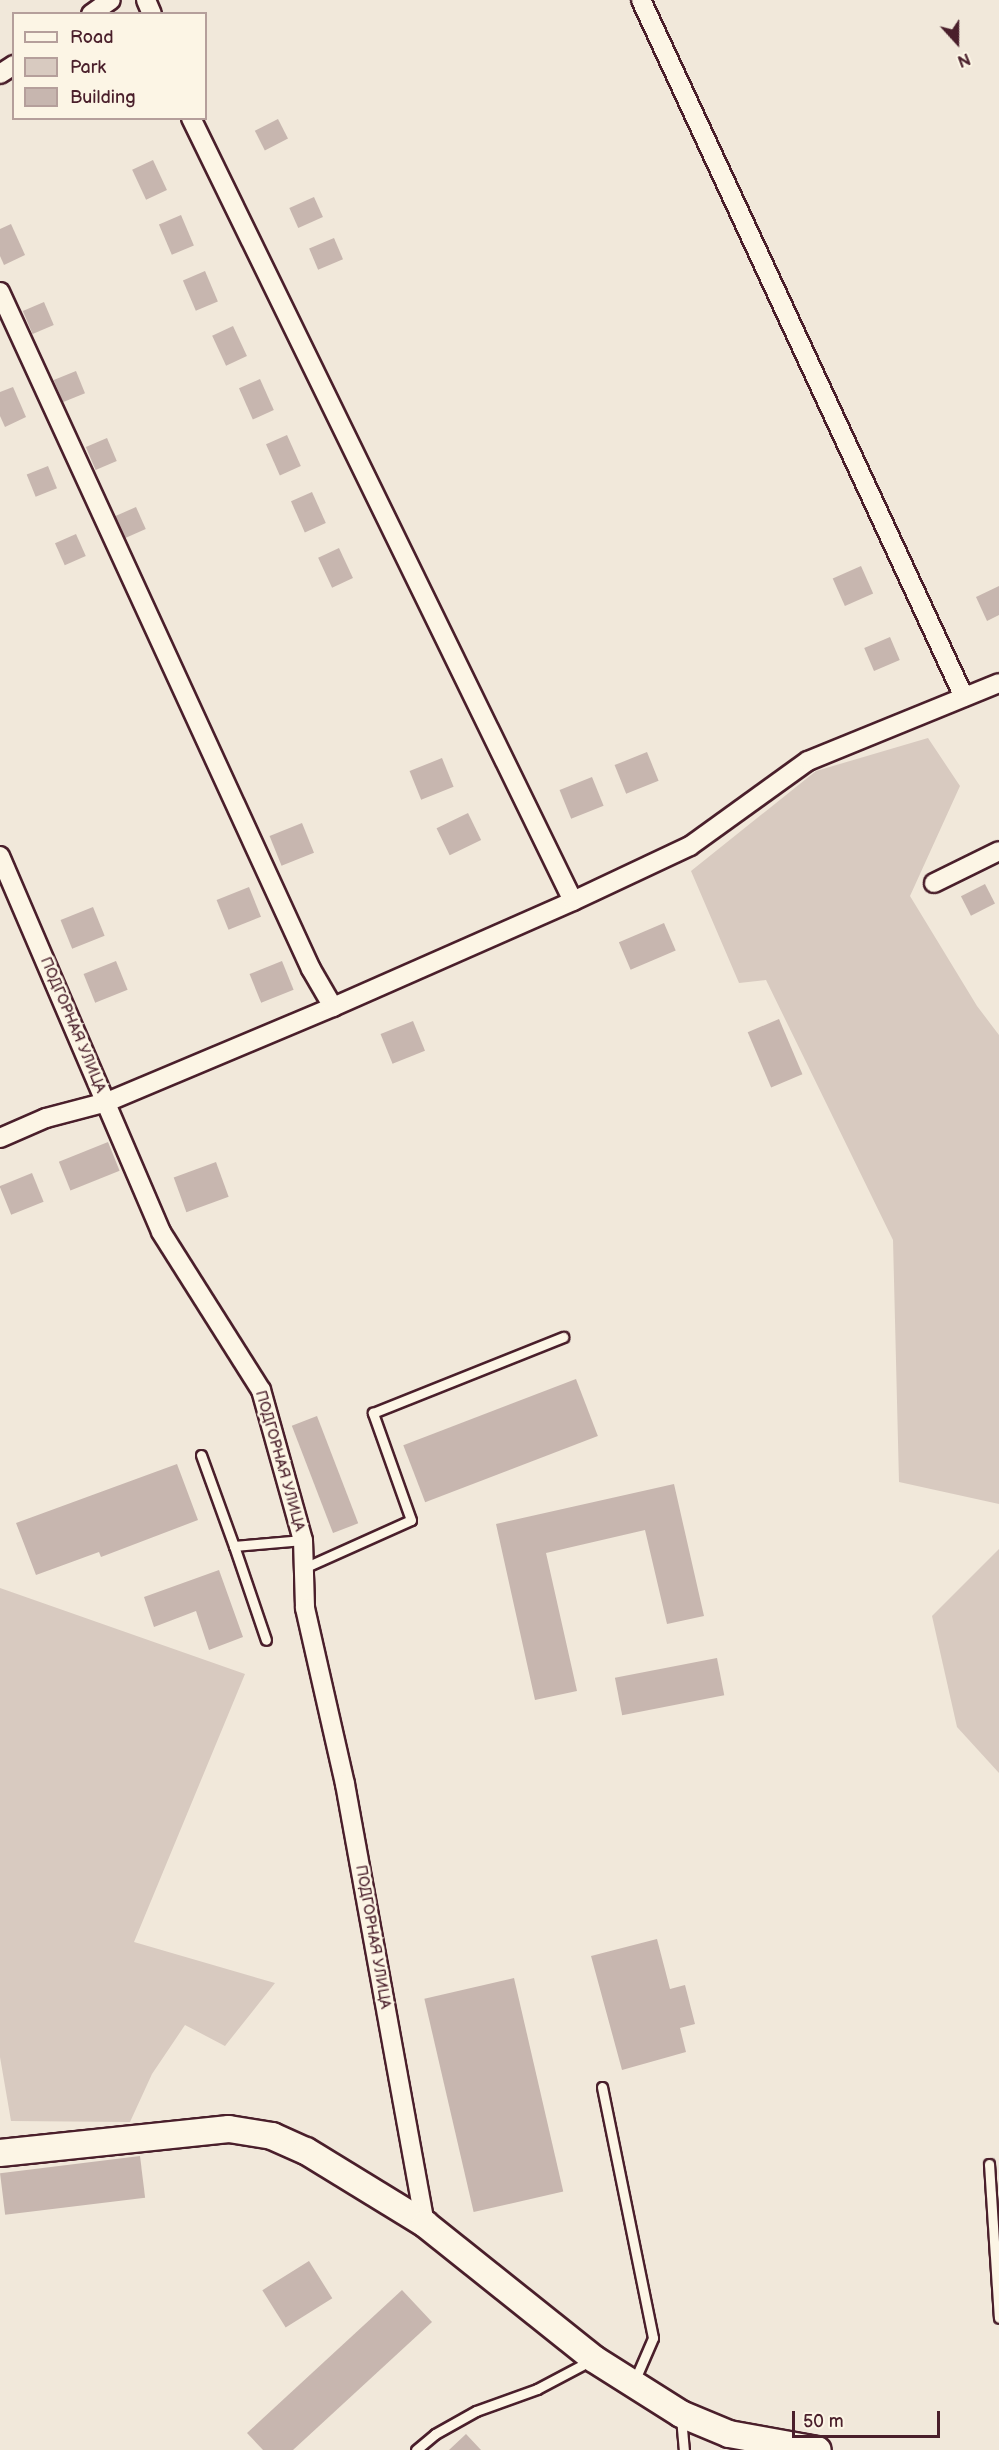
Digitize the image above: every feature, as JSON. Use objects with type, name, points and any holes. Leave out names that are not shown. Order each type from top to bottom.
[{"type":"main road","points":[[0,2153],[229,2129],[272,2136],[306,2151],[425,2224],[594,2359],[681,2414],[729,2434],[818,2450]]},
{"type":"street","points":[[94,12],[111,0]]},
{"type":"street","points":[[640,0],[964,697]]},
{"type":"street","points":[[192,120],[573,901]]},
{"type":"street","points":[[0,292],[311,969],[333,1007]]},
{"type":"street","points":[[0,1138],[46,1118],[107,1102],[333,1007],[573,901],[690,846],[808,761],[999,683]]},
{"type":"street","points":[[934,883],[999,851]]},
{"type":"street","name":"ПОДГОРНАЯ УЛИЦА","points":[[0,856],[161,1232],[261,1390],[303,1540],[305,1608],[345,1784],[425,2224]]},
{"type":"lane","points":[[304,1568],[411,1520],[373,1413],[563,1337]]},
{"type":"lane","points":[[201,1455],[266,1640]]},
{"type":"lane","points":[[234,1545],[303,1540]]},
{"type":"lane","points":[[602,2088],[653,2338],[633,2384]]},
{"type":"lane","points":[[989,2164],[999,2318]]},
{"type":"lane","points":[[416,2450],[435,2434],[476,2411],[537,2388],[594,2359]]},
{"type":"lane","points":[[681,2414],[684,2450]]},
{"type":"green space","points":[[928,738],[960,786],[910,896],[977,1006],[999,1035],[999,1504],[899,1482],[893,1240],[766,980],[739,983],[691,871],[816,771]]},
{"type":"green space","points":[[999,1549],[999,1773],[957,1727],[932,1616]]},
{"type":"green space","points":[[0,1588],[245,1674],[134,1942],[275,1983],[225,2046],[185,2025],[152,2074],[130,2122],[11,2121],[0,2057]]},
{"type":"building","points":[[278,119],[288,139],[265,150],[255,131]]},
{"type":"building","points":[[153,160],[167,190],[146,200],[132,170]]},
{"type":"building","points":[[314,197],[323,217],[298,228],[289,208]]},
{"type":"building","points":[[181,215],[194,245],[172,255],[159,224]]},
{"type":"building","points":[[11,224],[25,255],[4,265],[0,256],[0,229]]},
{"type":"building","points":[[334,238],[343,259],[318,270],[309,249]]},
{"type":"building","points":[[205,271],[218,301],[196,311],[183,280]]},
{"type":"building","points":[[44,302],[54,325],[33,334],[23,311]]},
{"type":"building","points":[[233,326],[247,356],[226,366],[212,336]]},
{"type":"building","points":[[76,371],[85,393],[63,402],[54,380]]},
{"type":"building","points":[[260,379],[274,410],[253,419],[239,388]]},
{"type":"building","points":[[13,387],[26,417],[5,427],[0,416],[0,392]]},
{"type":"building","points":[[287,435],[301,466],[280,475],[266,444]]},
{"type":"building","points":[[107,438],[117,461],[96,470],[86,447]]},
{"type":"building","points":[[48,466],[57,488],[36,497],[27,475]]},
{"type":"building","points":[[312,492],[326,523],[305,532],[291,501]]},
{"type":"building","points":[[136,507],[146,529],[125,538],[115,516]]},
{"type":"building","points":[[76,534],[86,556],[65,565],[55,543]]},
{"type":"building","points":[[339,548],[353,578],[332,588],[318,558]]},
{"type":"building","points":[[861,566],[873,593],[845,606],[833,579]]},
{"type":"building","points":[[999,586],[999,615],[987,621],[976,597]]},
{"type":"building","points":[[890,637],[900,660],[874,671],[864,648]]},
{"type":"building","points":[[647,752],[659,781],[626,794],[615,765]]},
{"type":"building","points":[[442,758],[454,787],[421,800],[410,771]]},
{"type":"building","points":[[592,777],[604,806],[571,819],[560,790]]},
{"type":"building","points":[[468,813],[481,840],[450,855],[437,828]]},
{"type":"building","points":[[302,823],[314,853],[282,866],[270,836]]},
{"type":"building","points":[[985,884],[995,904],[971,916],[961,896]]},
{"type":"building","points":[[249,887],[261,917],[229,930],[217,900]]},
{"type":"building","points":[[93,907],[105,936],[72,949],[61,920]]},
{"type":"building","points":[[664,923],[676,951],[631,970],[619,942]]},
{"type":"building","points":[[116,961],[128,990],[95,1003],[84,974]]},
{"type":"building","points":[[282,961],[294,990],[261,1003],[250,974]]},
{"type":"building","points":[[779,1019],[802,1074],[771,1088],[748,1032]]},
{"type":"building","points":[[413,1021],[425,1051],[393,1064],[381,1034]]},
{"type":"building","points":[[108,1142],[120,1171],[70,1191],[59,1162]]},
{"type":"building","points":[[216,1162],[229,1197],[186,1212],[174,1177]]},
{"type":"building","points":[[32,1173],[44,1202],[11,1215],[0,1186]]},
{"type":"building","points":[[576,1379],[598,1436],[425,1502],[403,1445]]},
{"type":"building","points":[[317,1416],[358,1523],[333,1533],[292,1426]]},
{"type":"building","points":[[177,1464],[198,1520],[101,1557],[99,1552],[36,1575],[16,1523]]},
{"type":"building","points":[[674,1484],[704,1616],[667,1624],[645,1530],[546,1553],[577,1691],[535,1700],[496,1524]]},
{"type":"building","points":[[219,1570],[243,1637],[209,1650],[196,1611],[154,1627],[144,1597]]},
{"type":"building","points":[[717,1658],[724,1695],[622,1715],[615,1678]]},
{"type":"building","points":[[657,1939],[670,1989],[685,1985],[695,2024],[680,2028],[686,2052],[622,2070],[591,1956]]},
{"type":"building","points":[[514,1978],[563,2191],[474,2212],[424,1999]]},
{"type":"building","points":[[140,2156],[145,2198],[5,2215],[0,2173]]},
{"type":"building","points":[[309,2261],[332,2298],[286,2327],[262,2290]]},
{"type":"building","points":[[402,2290],[432,2322],[293,2450],[263,2450],[247,2433]]},
{"type":"building","points":[[466,2434],[481,2450],[449,2450]]}]
